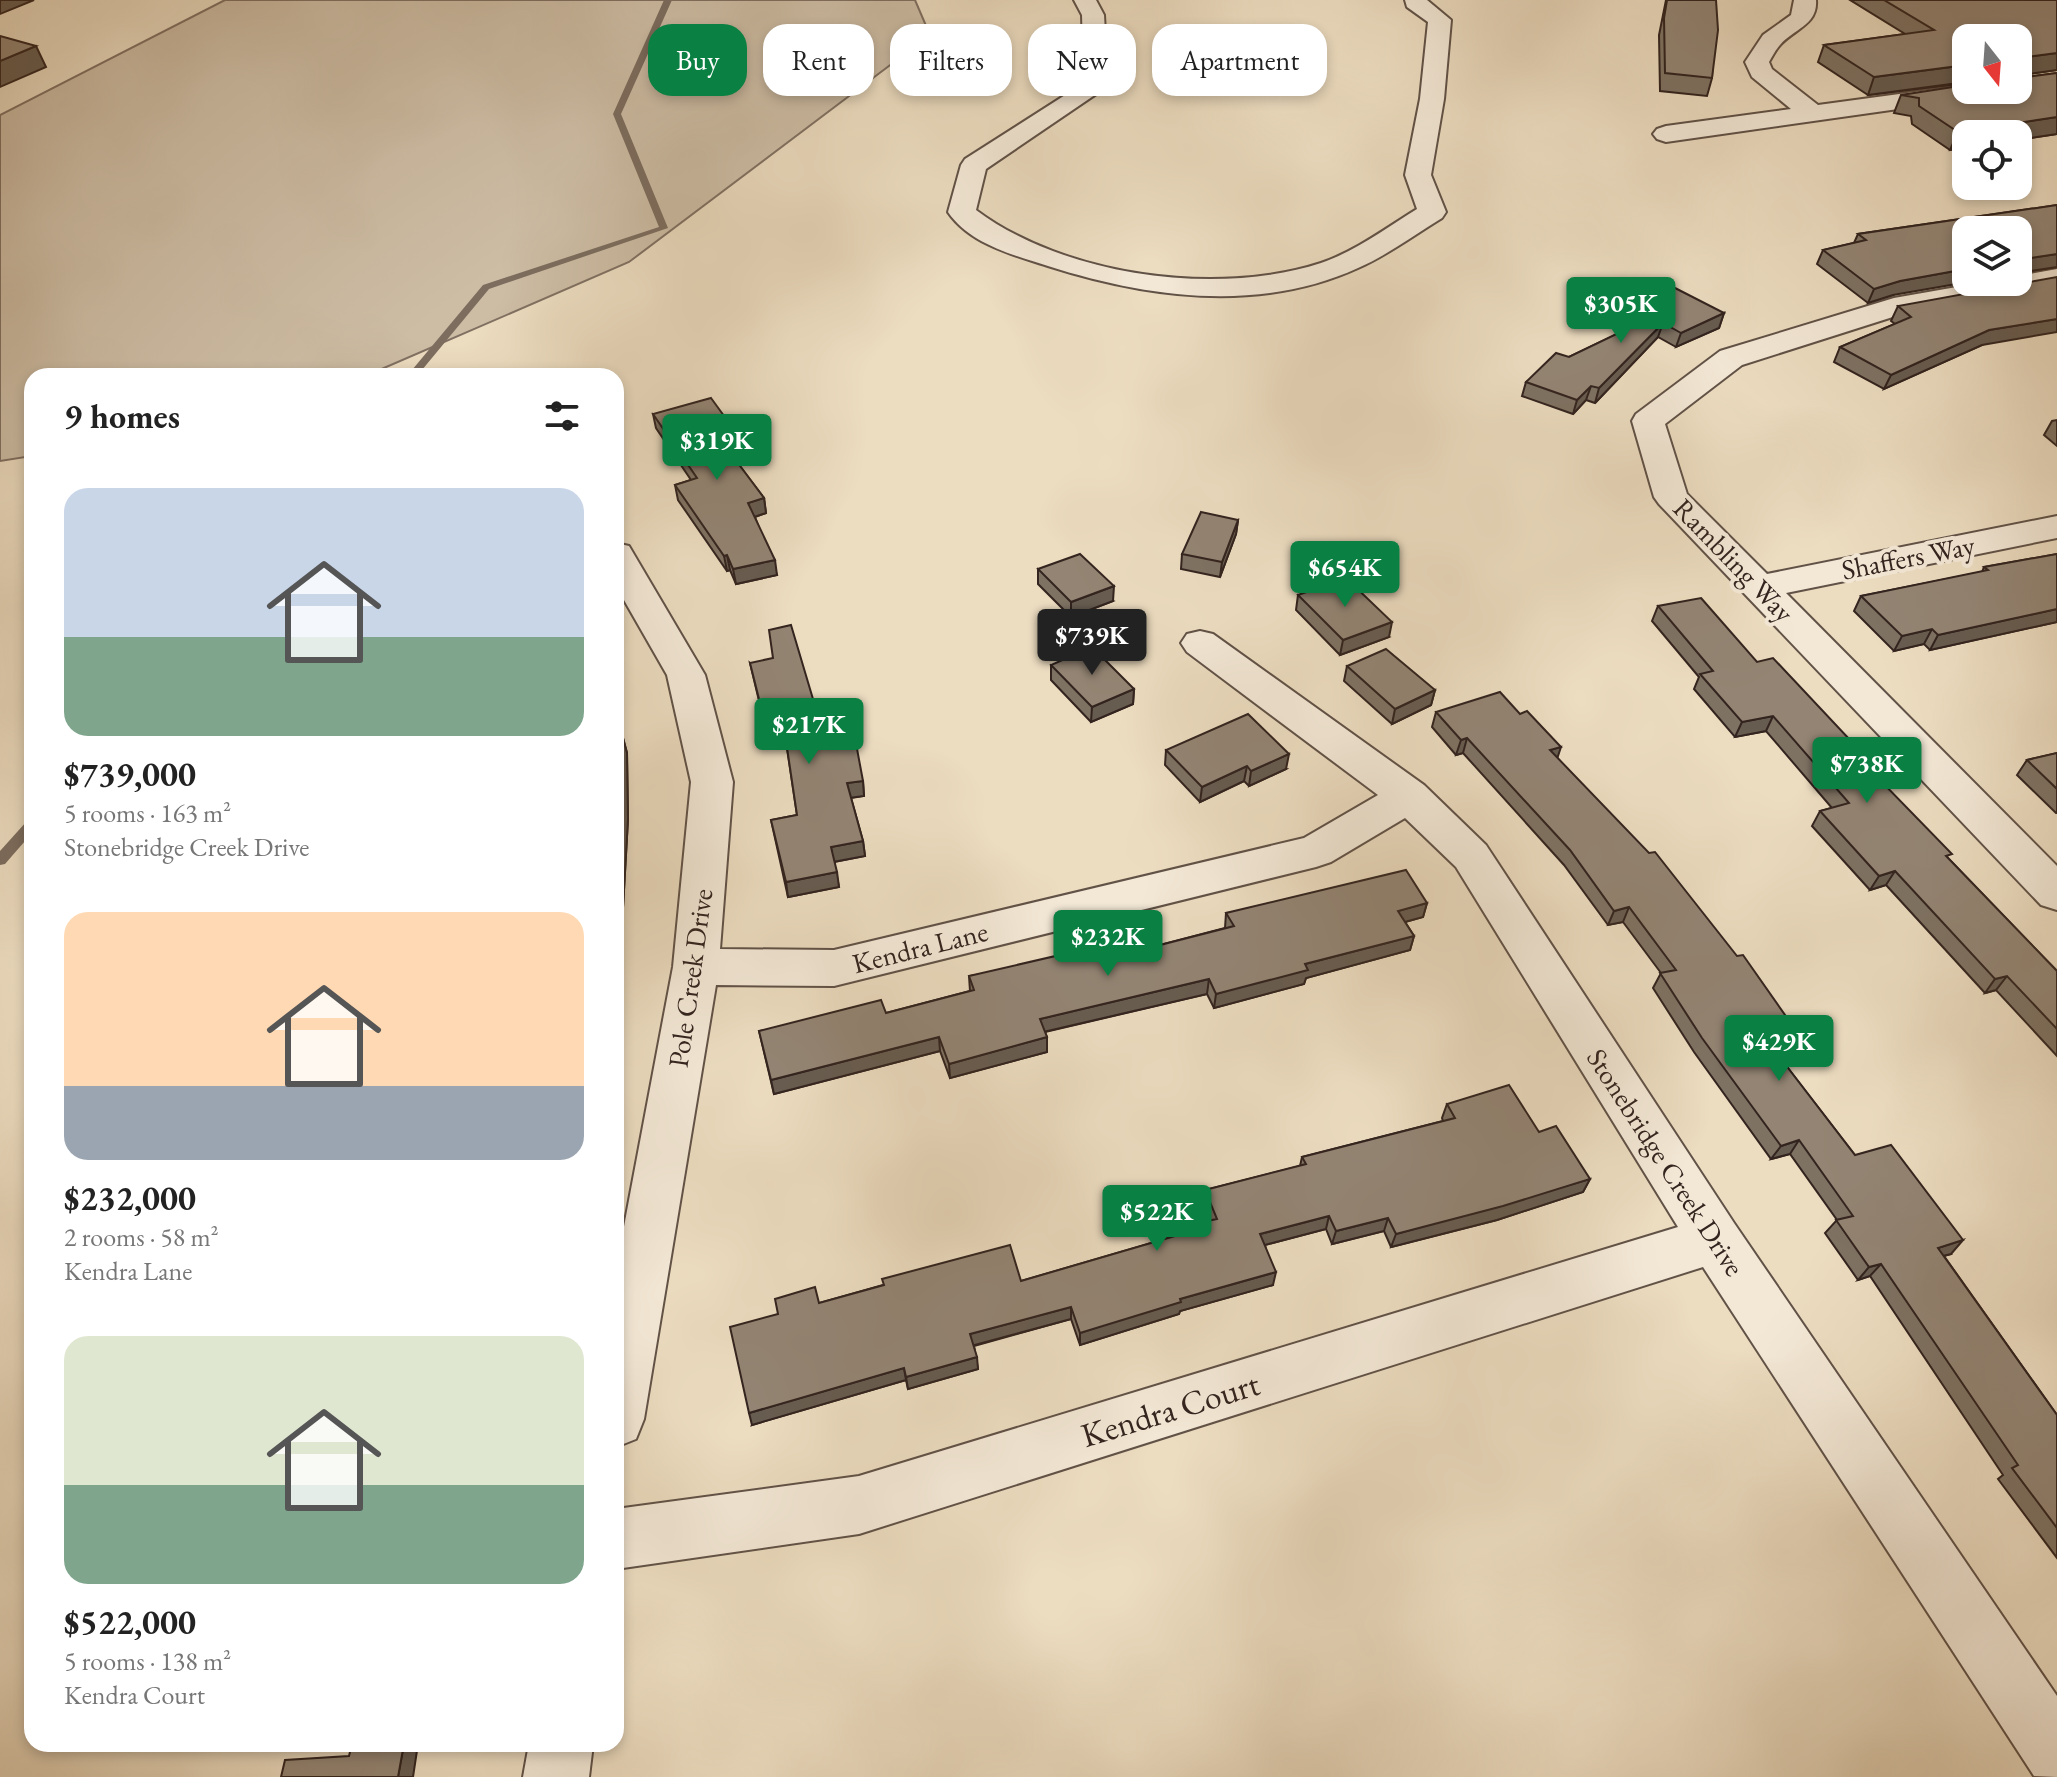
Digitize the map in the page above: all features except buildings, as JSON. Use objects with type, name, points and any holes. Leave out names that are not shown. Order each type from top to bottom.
[{"type":"street","points":[[1085,0],[1093,15],[1096,86],[974,165],[962,212],[999,240],[1092,272],[1146,285],[1207,288],[1262,285],[1330,269],[1362,256],[1432,212],[1418,175],[1432,99],[1440,20],[1415,2]]},
{"type":"street","points":[[1805,0],[1801,18],[1771,40],[1757,62],[1761,72],[1813,114]]},
{"type":"street","points":[[1666,134],[1952,94]]},
{"type":"street","name":"Rambling Way","points":[[2057,278],[1894,307],[1731,358],[1648,421],[1671,497],[2057,893]]},
{"type":"street","name":"Shaffers Way","points":[[1758,587],[2057,527]]},
{"type":"street","name":"Pole Creek Drive","points":[[624,568],[686,675],[712,782],[696,967],[624,1374]]},
{"type":"street","name":"Stonebridge Creek Drive","points":[[1200,643],[1409,796],[1471,856],[1715,1240],[2057,1753]]},
{"type":"street","name":"Kendra Lane","points":[[696,967],[834,968],[1316,851],[1409,796]]},
{"type":"street","name":"Kendra Court","points":[[624,1538],[859,1505],[1715,1240]]},
{"type":"street","points":[[556,1777],[560,1752]]},
{"type":"shaded area","points":[[225,0],[915,0],[925,24],[890,24],[890,65],[874,77],[874,24],[763,24],[763,96],[849,96],[629,262],[384,368],[24,368],[24,457],[0,461],[0,115]]},
{"type":"waterway","points":[[419,368],[486,287],[664,228],[617,114],[668,0]]},
{"type":"waterway","points":[[0,860],[24,833]]}]
